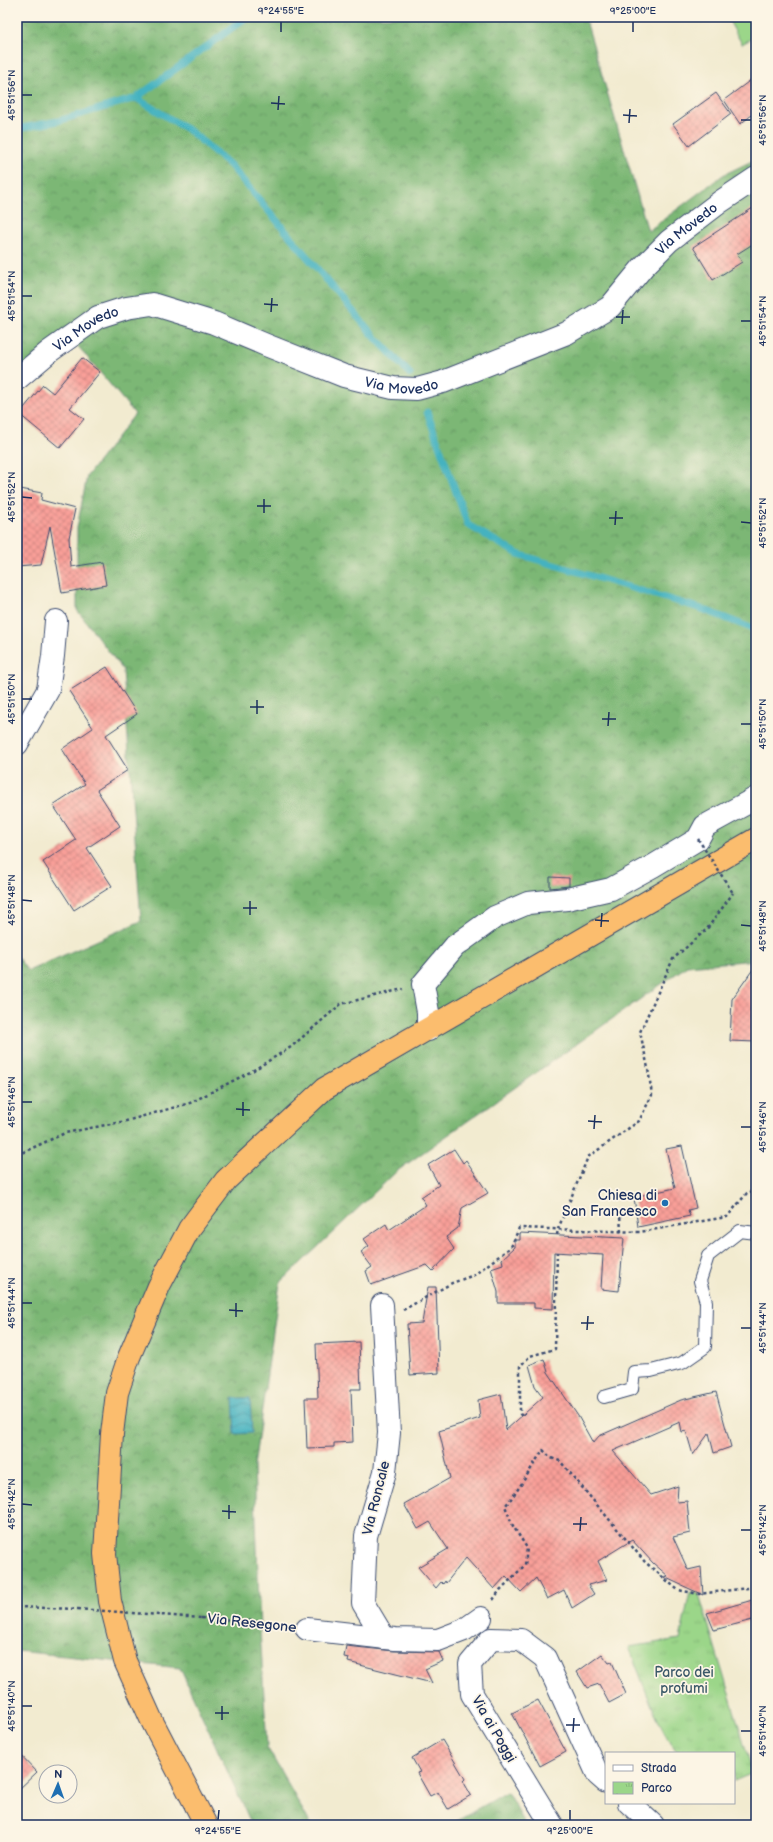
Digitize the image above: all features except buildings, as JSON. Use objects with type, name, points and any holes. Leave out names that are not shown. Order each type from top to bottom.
[{"type":"highway","points":[[206,1825],[152,1721],[125,1660],[110,1601],[105,1554],[112,1434],[117,1393],[129,1356],[159,1286],[189,1229],[226,1180],[324,1089],[428,1030],[756,838]]},
{"type":"street","name":"Via Movedo","points":[[17,379],[50,351],[98,317],[126,308],[152,304],[214,323],[344,376],[393,388],[417,389],[437,384],[567,333],[610,307],[644,267],[669,241],[720,202],[756,178]]},
{"type":"street","points":[[17,744],[48,690],[56,621]]},
{"type":"street","points":[[428,1030],[428,1012],[423,984],[455,946],[495,917],[528,903],[567,899],[611,889],[698,839],[706,826],[756,798]]},
{"type":"street","name":"Via Roncale","points":[[383,1312],[389,1433],[385,1472],[366,1536],[363,1603],[384,1638]]},
{"type":"street","points":[[473,1624],[482,1649]]},
{"type":"street","name":"Via Resegone","points":[[307,1629],[384,1638],[438,1640],[473,1624]]},
{"type":"street","name":"Via ai Poggi","points":[[552,1825],[472,1694],[470,1664],[491,1638],[521,1640],[545,1658],[598,1775],[605,1781]]},
{"type":"street","points":[[630,1804],[653,1825]]},
{"type":"lane","points":[[604,1397],[632,1389],[634,1372],[651,1371],[682,1363],[705,1346],[706,1302],[700,1281],[708,1256],[740,1231],[756,1232]]},
{"type":"path","points":[[558,1235],[558,1229],[588,1157],[639,1121],[652,1095],[640,1032],[673,959],[708,929],[733,893],[698,839]]},
{"type":"path","points":[[17,1156],[65,1133],[126,1121],[190,1103],[252,1072],[291,1047],[341,1004],[423,984]]},
{"type":"path","points":[[383,1312],[474,1275],[511,1247],[519,1228],[640,1232],[727,1217],[747,1193],[756,1190]]},
{"type":"path","points":[[621,1232],[620,1214],[636,1211]]},
{"type":"path","points":[[522,1416],[520,1414],[520,1366],[530,1356],[555,1349],[557,1252]]},
{"type":"path","points":[[473,1624],[500,1590],[525,1565],[527,1548],[513,1526],[505,1506],[519,1489],[530,1468],[543,1450],[552,1458],[560,1461],[645,1562],[678,1590],[700,1594],[756,1587]]},
{"type":"path","name":"Via Resegone","points":[[17,1607],[78,1609],[201,1618],[252,1622],[307,1629]]},
{"type":"green space","points":[[17,17],[585,17],[648,231],[723,175],[756,159],[756,960],[687,966],[397,1171],[280,1283],[254,1466],[260,1629],[267,1747],[311,1825],[252,1825],[180,1668],[17,1651],[17,957],[28,971],[141,921],[123,670],[77,610],[77,528],[87,476],[135,414],[77,345],[17,379]]},
{"type":"green space","points":[[727,17],[756,17],[756,36],[742,44]]},
{"type":"green space","name":"Parco dei profumi","points":[[690,1592],[699,1594],[753,1773],[735,1781],[735,1752],[676,1752],[669,1741],[656,1715],[629,1647],[680,1639]]},
{"type":"green space","points":[[507,1792],[526,1825],[450,1825]]},
{"type":"water","points":[[233,1398],[250,1398],[252,1433],[235,1434]]},
{"type":"waterway","points":[[17,129],[58,121],[136,98],[247,17]]},
{"type":"waterway","points":[[136,98],[190,131],[230,165],[373,335],[410,374]]},
{"type":"waterway","points":[[427,412],[468,525],[518,554],[702,609],[756,630]]},
{"type":"place","name":"Chiesa di San Francesco","points":[[665,1203]]}]
